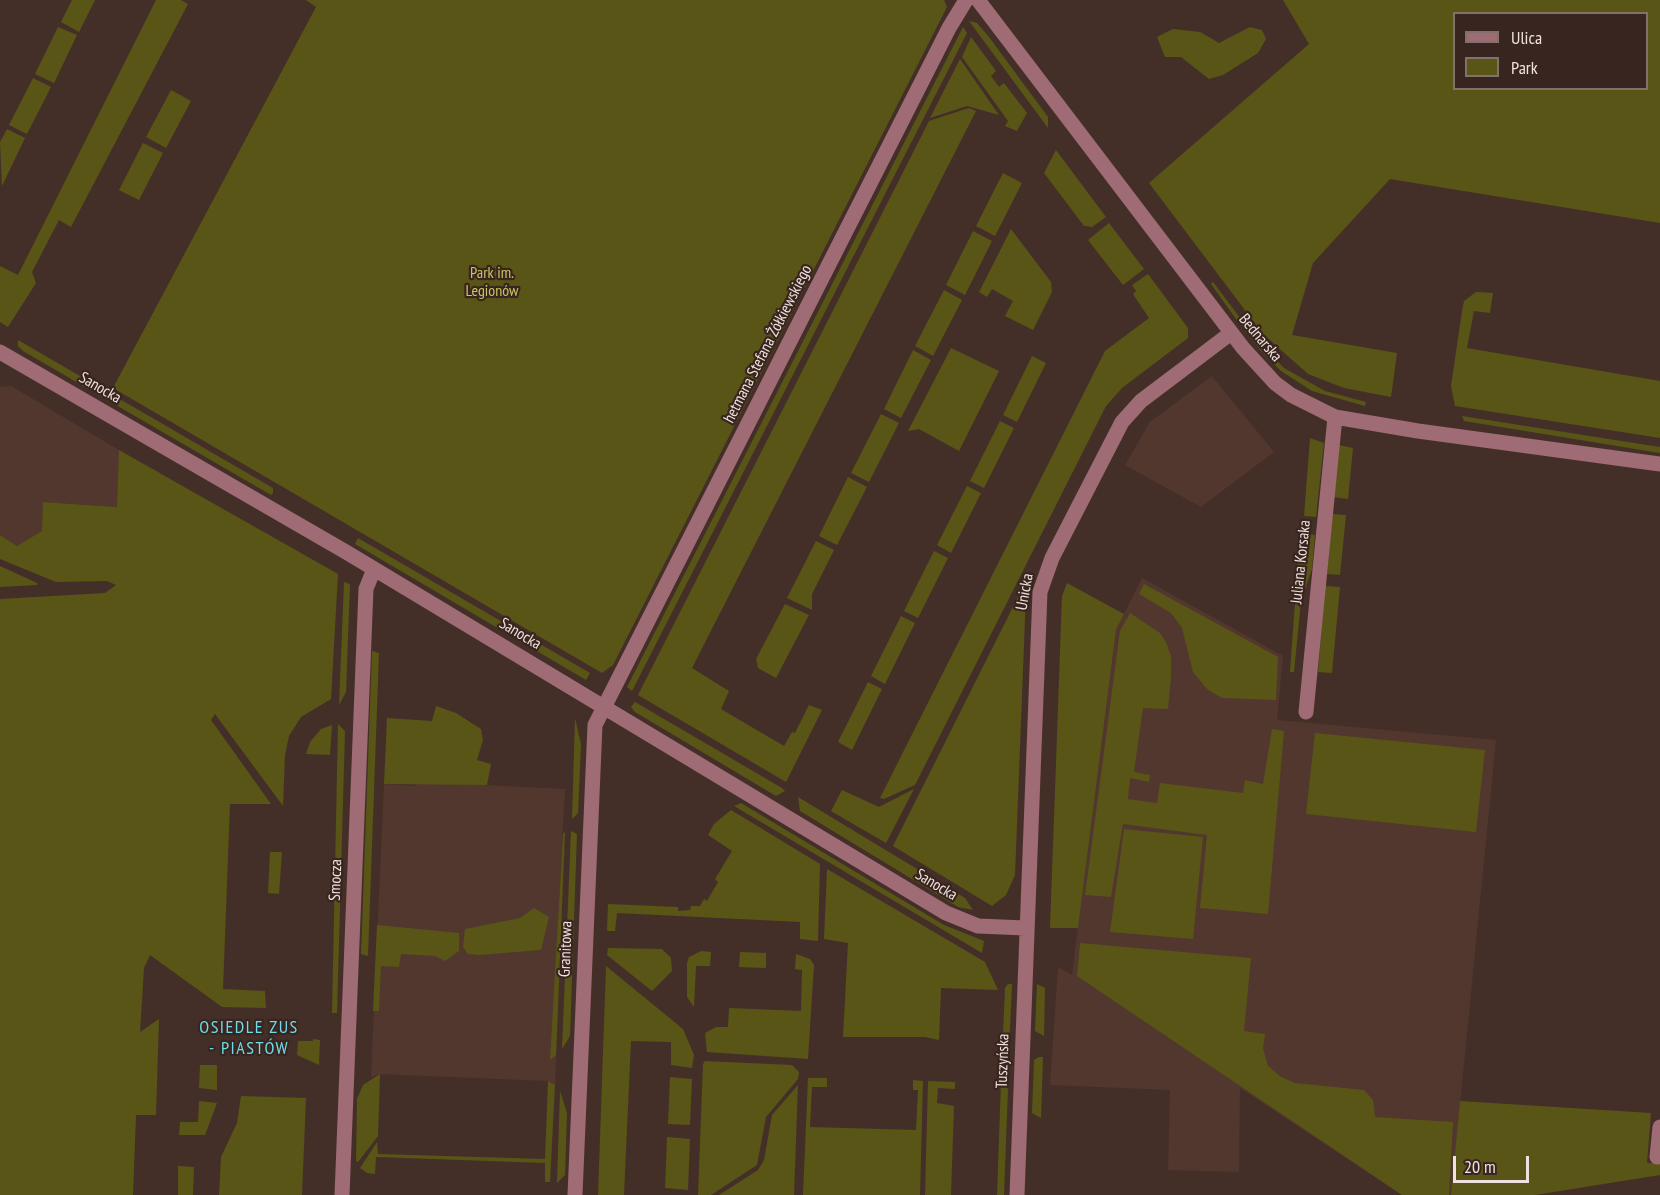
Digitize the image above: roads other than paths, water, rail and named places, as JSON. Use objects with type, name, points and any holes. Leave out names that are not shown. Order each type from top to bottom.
[{"type":"street","name":"hetmana Stefana Żółkiewskiego","points":[[605,706],[949,28],[966,0]]},
{"type":"street","name":"Bednarska","points":[[978,0],[1232,333],[1254,361],[1282,388],[1314,408],[1335,417],[1660,465]]},
{"type":"street","name":"Unicka","points":[[1025,928],[1038,606],[1044,576],[1122,422],[1146,397],[1232,333]]},
{"type":"street","name":"Sanocka","points":[[0,352],[374,568],[946,913],[978,926],[1025,928]]},
{"type":"street","name":"Juliana Korsaka","points":[[1306,712],[1335,417]]},
{"type":"street","name":"Smocza","points":[[342,1195],[365,600],[366,589],[374,568]]},
{"type":"street","name":"Granitowa","points":[[575,1195],[593,736],[605,706]]},
{"type":"street","name":"Tuszyńska","points":[[1017,1195],[1025,928]]},
{"type":"street","points":[[1657,1157],[1660,1127]]},
{"type":"district","name":"OSIEDLE ZUS - PIASTÓW","points":[[249,1038]]},
{"type":"park label","name":"Park im. Legionów","points":[[492,282]]}]
